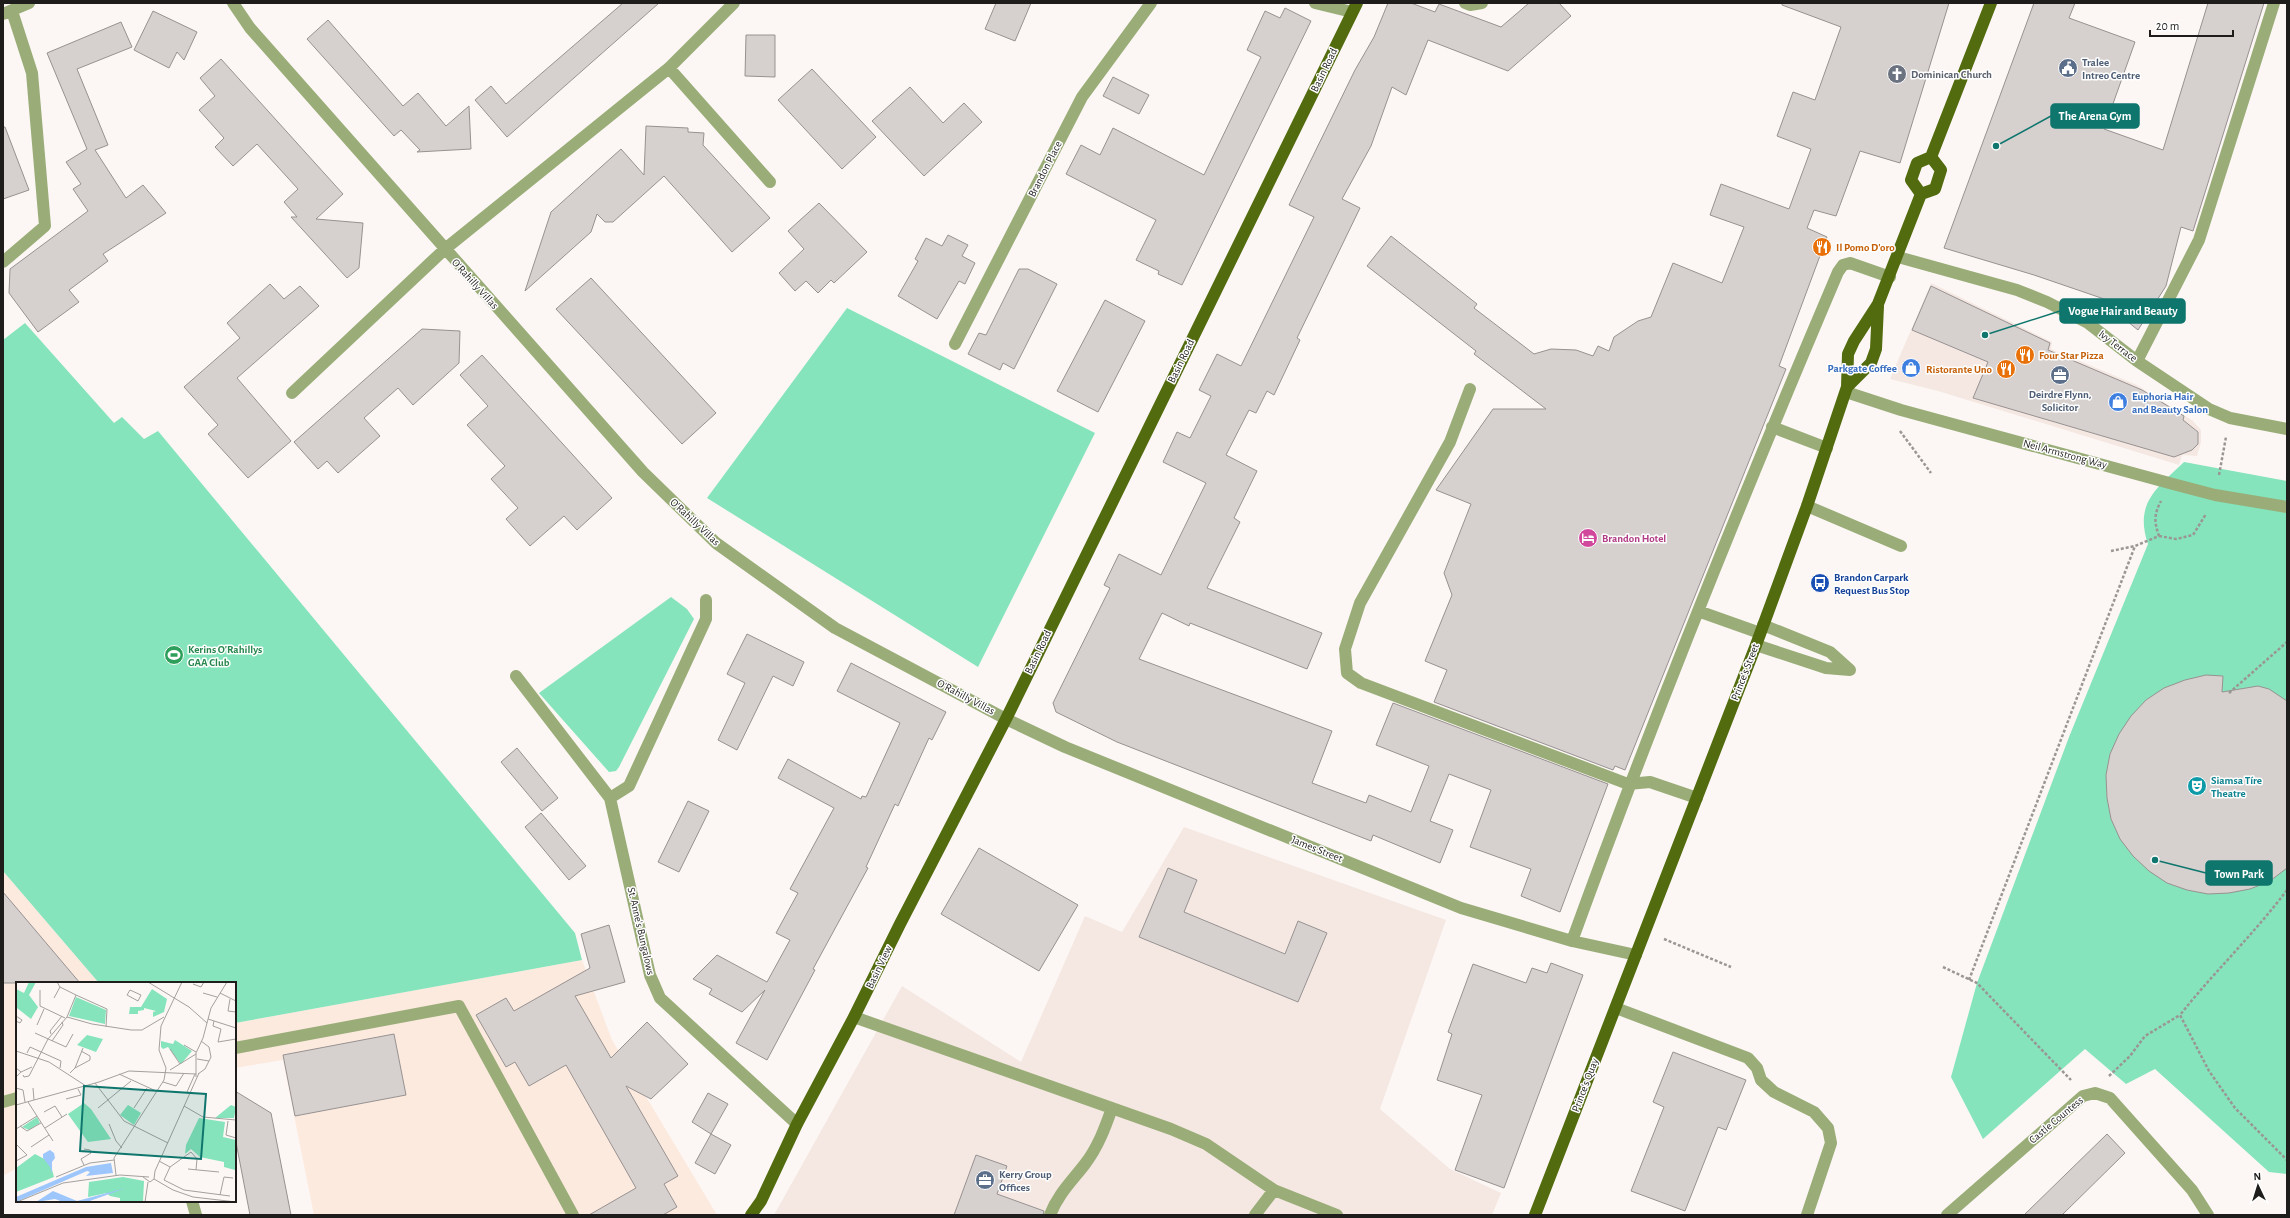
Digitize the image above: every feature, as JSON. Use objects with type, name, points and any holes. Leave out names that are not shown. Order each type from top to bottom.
[{"type":"main road","points":[[1931,156],[1940,170],[1938,180],[1935,189],[1921,194],[1911,180],[1917,162],[1931,156],[1991,3]]},
{"type":"main road","name":"Basin Road","points":[[1006,719],[1354,8]]},
{"type":"main road","name":"Prince's Street","points":[[1636,955],[1760,634],[1828,448],[1846,389],[1848,354],[1854,341],[1878,304],[1898,257],[1921,194]]},
{"type":"main road","name":"Prince's Street","points":[[1846,389],[1871,363],[1876,349],[1878,304]]},
{"type":"main road","name":"Basin View","points":[[751,1215],[761,1202],[797,1124],[854,1017],[900,924],[1006,719]]},
{"type":"main road","name":"Prince's Quay","points":[[1535,1215],[1636,955]]},
{"type":"street","points":[[3,262],[45,226],[32,72],[7,13],[29,3]]},
{"type":"street","name":"O'Rahilly Villas","points":[[233,3],[250,28],[643,472],[716,542],[835,628],[1006,719]]},
{"type":"street","name":"O'Rahilly Villas","points":[[292,393],[445,249],[669,68],[734,3]]},
{"type":"street","name":"Brandon Place","points":[[955,344],[1082,97],[1151,3]]},
{"type":"street","points":[[1315,3],[1354,8]]},
{"type":"street","points":[[1465,3],[1470,5],[1482,3]]},
{"type":"street","points":[[2137,361],[2199,240],[2274,3]]},
{"type":"street","points":[[669,68],[770,182]]},
{"type":"street","name":"Ivy Terrace","points":[[1898,257],[2017,290],[2047,302],[2088,323],[2137,361],[2194,400],[2230,418],[2287,429]]},
{"type":"street","points":[[1572,941],[1628,784],[1772,427],[1838,272],[1843,265],[1850,263],[1890,277]]},
{"type":"street","points":[[1470,389],[1450,442],[1360,603],[1345,649],[1347,673],[1361,683],[1628,784],[1650,782],[1697,798]]},
{"type":"street","name":"Neil Armstrong Way","points":[[1846,389],[1901,410],[2173,484],[2215,495],[2287,507]]},
{"type":"street","points":[[1772,427],[1828,448]]},
{"type":"street","points":[[1807,506],[1901,546]]},
{"type":"street","points":[[610,798],[629,786],[706,619],[706,600]]},
{"type":"street","points":[[1698,611],[1760,634],[1830,652],[1850,670],[1826,668],[1760,634]]},
{"type":"street","name":"St. Anne's Bungalows","points":[[516,676],[610,798],[650,975],[660,998],[797,1124]]},
{"type":"street","name":"James Street","points":[[1006,719],[1065,746],[1460,908],[1572,941],[1636,955]]},
{"type":"street","points":[[236,1048],[459,1006],[573,1215]]},
{"type":"street","points":[[1616,1008],[1748,1058],[1757,1068],[1761,1080],[1774,1092],[1814,1112],[1828,1128],[1831,1143],[1807,1215]]},
{"type":"street","points":[[854,1017],[1171,1129],[1206,1144],[1274,1190],[1337,1215]]},
{"type":"street","name":"Castle Countess","points":[[1947,1215],[2089,1094],[2110,1098],[2192,1190],[2208,1215]]},
{"type":"street","points":[[3,1102],[16,1098]]},
{"type":"street","points":[[1050,1215],[1065,1187],[1085,1164],[1100,1141],[1112,1108]]},
{"type":"street","points":[[1255,1215],[1274,1190]]},
{"type":"street","points":[[192,1202],[196,1215]]},
{"type":"path","points":[[2111,551],[2135,546],[2159,536],[2154,524],[2156,510],[2164,495],[2173,484]]},
{"type":"path","points":[[1970,980],[2135,546]]},
{"type":"path","points":[[2229,693],[2287,642]]},
{"type":"path","points":[[1943,967],[1977,983],[2062,1069],[2089,1094],[2145,1036],[2180,1015],[2195,996],[2265,919],[2287,890]]},
{"type":"path","points":[[1644,932],[1687,948],[1731,967]]},
{"type":"path","points":[[2180,1015],[2209,1071],[2235,1108],[2287,1160]]},
{"type":"shaded area","points":[[1931,283],[2052,342],[2051,349],[2137,385],[2193,421],[2201,430],[2201,442],[2197,456],[2182,455],[2179,465],[1938,391],[1890,379]]},
{"type":"shaded area","points":[[1184,827],[1446,920],[1380,1109],[1450,1169],[1501,1193],[1492,1215],[774,1215],[902,986],[1021,1062],[1085,916],[1122,932]]},
{"type":"shaded area","points":[[3,871],[98,982],[16,982],[16,1169],[3,1176]]},
{"type":"shaded area","points":[[582,960],[612,1040],[717,1215],[314,1215],[283,1060],[236,1068],[236,1023]]},
{"type":"green space","points":[[847,308],[1095,433],[978,667],[707,498]]},
{"type":"green space","name":"Kerins O'Rahillys GAA Club","points":[[25,323],[114,423],[122,417],[144,439],[158,431],[575,933],[582,960],[236,1023],[236,982],[98,982],[3,871],[3,340]]},
{"type":"green space","points":[[2184,462],[2287,481],[2287,1174],[2269,1172],[2155,1069],[2126,1084],[2085,1049],[1983,1139],[1951,1077],[1977,983],[2069,737],[2148,544],[2144,530],[2146,507],[2157,489]]},
{"type":"green space","points":[[671,597],[687,609],[694,619],[619,767],[616,771],[609,772],[539,693]]},
{"type":"building","points":[[623,3],[659,3],[507,137],[475,100],[491,86],[506,104]]},
{"type":"building","points":[[996,3],[1031,3],[1015,41],[985,29]]},
{"type":"building","points":[[1388,3],[1411,3],[1435,12],[1439,4],[1501,27],[1529,3],[1559,3],[1571,16],[1508,71],[1428,40],[1406,95],[1392,87],[1371,146],[1342,199],[1360,208],[1297,338],[1300,340],[1274,395],[1267,391],[1256,413],[1249,410],[1226,455],[1257,471],[1234,518],[1240,522],[1207,588],[1322,633],[1307,669],[1190,623],[1189,626],[1162,613],[1139,659],[1332,731],[1312,783],[1366,803],[1369,795],[1411,812],[1429,766],[1376,745],[1393,703],[1608,784],[1560,912],[1521,896],[1531,869],[1470,847],[1491,790],[1449,774],[1430,821],[1453,830],[1440,863],[1373,835],[1371,841],[1117,742],[1056,712],[1053,703],[1110,588],[1104,585],[1119,554],[1161,575],[1206,483],[1163,462],[1177,432],[1190,438],[1211,396],[1199,390],[1217,354],[1241,366],[1314,217],[1289,205],[1355,70],[1374,37]]},
{"type":"building","name":"Brandon Hotel","points":[[1782,3],[1949,3],[1900,163],[1860,151],[1836,216],[1814,210],[1807,228],[1827,237],[1779,366],[1786,369],[1625,770],[1615,766],[1613,770],[1434,702],[1447,670],[1425,661],[1452,595],[1444,573],[1471,504],[1436,490],[1493,409],[1546,409],[1474,354],[1476,351],[1367,266],[1391,236],[1477,304],[1474,308],[1534,354],[1551,349],[1576,350],[1593,356],[1598,346],[1609,351],[1614,337],[1638,321],[1651,317],[1673,263],[1722,283],[1744,227],[1710,215],[1721,184],[1789,209],[1811,149],[1777,136],[1793,92],[1815,100],[1841,27],[1782,5]]},
{"type":"building","points":[[2034,3],[2075,3],[2069,18],[2135,42],[2104,129],[2163,150],[2208,3],[2264,3],[2193,231],[2181,227],[2166,286],[2138,330],[2107,305],[2110,301],[2034,275],[1944,248]]},
{"type":"building","points":[[1285,8],[1311,21],[1182,285],[1158,274],[1159,271],[1136,260],[1156,220],[1066,174],[1081,145],[1100,155],[1113,128],[1204,175],[1261,57],[1247,50],[1265,11],[1280,18]]},
{"type":"building","points":[[153,11],[197,32],[184,60],[177,52],[169,68],[134,50]]},
{"type":"building","points":[[328,20],[403,106],[418,93],[446,126],[469,106],[471,149],[417,152],[420,150],[401,130],[394,136],[307,39]]},
{"type":"building","points":[[121,22],[132,47],[77,69],[108,145],[95,150],[126,198],[143,185],[166,213],[103,254],[108,261],[69,290],[79,302],[38,332],[9,293],[10,269],[88,211],[73,189],[81,184],[66,162],[87,149],[47,53]]},
{"type":"building","points":[[746,35],[775,35],[775,77],[745,76]]},
{"type":"building","points":[[221,59],[343,194],[316,219],[363,223],[359,268],[347,278],[291,217],[297,217],[284,202],[298,189],[257,144],[233,166],[215,147],[224,138],[199,110],[215,96],[200,78]]},
{"type":"building","points":[[812,69],[876,137],[842,169],[778,100]]},
{"type":"building","points":[[1113,77],[1149,95],[1139,114],[1103,96]]},
{"type":"building","points":[[910,87],[943,123],[964,103],[982,122],[924,176],[872,121]]},
{"type":"building","points":[[646,126],[688,128],[688,132],[704,133],[703,145],[770,218],[732,252],[664,176],[613,222],[605,222],[597,214],[591,232],[525,291],[551,212],[621,149],[644,175]]},
{"type":"building","points":[[3,127],[5,127],[29,190],[3,199]]},
{"type":"building","points":[[819,203],[867,252],[834,283],[831,280],[818,293],[806,281],[795,291],[779,273],[804,249],[788,231]]},
{"type":"building","points":[[948,235],[968,245],[962,256],[975,263],[965,284],[959,281],[937,319],[898,296],[918,261],[915,259],[926,238],[942,246]]},
{"type":"building","points":[[1019,269],[1028,269],[1057,284],[1014,369],[1003,363],[1000,370],[968,354],[979,333],[986,335]]},
{"type":"building","points":[[591,278],[716,413],[682,444],[556,309]]},
{"type":"building","points":[[270,284],[284,299],[300,286],[319,306],[237,378],[291,441],[248,478],[208,434],[218,425],[184,387],[240,338],[227,323]]},
{"type":"building","points":[[1931,286],[2050,343],[2048,350],[2142,390],[2184,416],[2183,420],[2198,432],[2198,444],[2192,450],[2174,457],[1973,398],[1988,362],[1912,330]]},
{"type":"building","points":[[1105,300],[1145,321],[1098,412],[1057,391]]},
{"type":"building","points":[[422,329],[460,331],[459,363],[413,405],[398,388],[364,418],[380,436],[338,473],[327,461],[318,469],[294,442]]},
{"type":"building","points":[[482,355],[612,498],[577,530],[564,516],[530,546],[506,519],[518,508],[491,479],[505,466],[467,425],[488,406],[460,375]]},
{"type":"building","points":[[747,634],[804,662],[793,686],[773,676],[737,750],[718,740],[745,683],[727,674]]},
{"type":"building","points":[[851,663],[946,712],[932,740],[929,738],[898,806],[895,804],[866,867],[868,868],[813,969],[815,970],[767,1060],[736,1043],[765,990],[742,1012],[709,994],[712,989],[693,979],[717,955],[767,982],[790,940],[776,933],[798,893],[790,889],[834,808],[778,778],[788,759],[861,799],[862,796],[866,797],[900,723],[837,691]]},
{"type":"building","name":"Siamsa Tíre Theatre","points":[[2206,675],[2223,676],[2222,692],[2258,686],[2269,689],[2287,701],[2287,868],[2270,881],[2250,889],[2229,893],[2208,894],[2187,890],[2167,883],[2149,871],[2133,856],[2120,839],[2111,819],[2107,798],[2106,775],[2110,754],[2119,734],[2131,716],[2146,700],[2164,688],[2185,680]]},
{"type":"building","points":[[517,748],[558,798],[542,811],[501,762]]},
{"type":"building","points":[[688,801],[709,811],[679,872],[658,862]]},
{"type":"building","points":[[541,813],[586,866],[569,880],[525,827]]},
{"type":"building","points":[[979,848],[1078,905],[1039,971],[941,914]]},
{"type":"building","points":[[1168,868],[1197,880],[1184,912],[1285,954],[1298,921],[1327,933],[1298,1002],[1139,937]]},
{"type":"building","points":[[3,892],[79,982],[3,983]]},
{"type":"building","points":[[609,925],[625,982],[575,996],[611,1058],[647,1022],[688,1064],[651,1099],[626,1086],[678,1176],[664,1184],[677,1207],[663,1215],[589,1215],[636,1188],[566,1065],[529,1086],[515,1062],[506,1067],[476,1015],[506,998],[514,1011],[590,968],[581,934]]},
{"type":"building","points":[[1551,963],[1583,975],[1504,1188],[1455,1170],[1482,1095],[1437,1080],[1452,1034],[1448,1032],[1473,964],[1526,983],[1532,968],[1547,973]]},
{"type":"building","points":[[394,1034],[406,1095],[295,1116],[283,1055]]},
{"type":"building","points":[[1673,1052],[1746,1080],[1726,1130],[1718,1127],[1685,1211],[1631,1191],[1664,1107],[1653,1102]]},
{"type":"building","points":[[236,1092],[271,1113],[291,1215],[250,1215],[236,1142]]},
{"type":"building","points":[[708,1093],[728,1104],[711,1134],[692,1122]]},
{"type":"building","points":[[711,1134],[731,1145],[715,1174],[695,1163]]},
{"type":"building","points":[[2107,1134],[2125,1153],[2062,1215],[2024,1215]]},
{"type":"building","name":"Kerry Group Offices","points":[[976,1155],[1007,1166],[997,1194],[1044,1211],[1043,1215],[954,1215]]},
{"type":"place","name":"Tralee Intreo Centre","points":[[2068,68]]},
{"type":"place","name":"Dominican Church","points":[[1897,74]]},
{"type":"place","name":"The Arena Gym","points":[[1996,146]]},
{"type":"place","name":"Il Pomo D'oro","points":[[1822,247]]},
{"type":"place","name":"Vogue Hair and Beauty","points":[[1985,335]]},
{"type":"place","name":"Four Star Pizza","points":[[2025,355]]},
{"type":"place","name":"Parkgate Coffee","points":[[1911,368]]},
{"type":"place","name":"Ristorante Uno","points":[[2006,369]]},
{"type":"place","name":"Deirdre Flynn, Solicitor","points":[[2060,375]]},
{"type":"place","name":"Euphoria Hair and Beauty Salon","points":[[2118,402]]},
{"type":"place","name":"Brandon Hotel","points":[[1588,538]]},
{"type":"place","name":"Brandon Carpark Request Bus Stop","points":[[1820,583]]},
{"type":"place","name":"Kerins O'Rahillys GAA Club","points":[[174,655]]},
{"type":"place","name":"Siamsa Tíre Theatre","points":[[2197,786]]},
{"type":"place","name":"Town Park","points":[[2155,860]]},
{"type":"place","name":"Kerry Group Offices","points":[[985,1180]]}]
